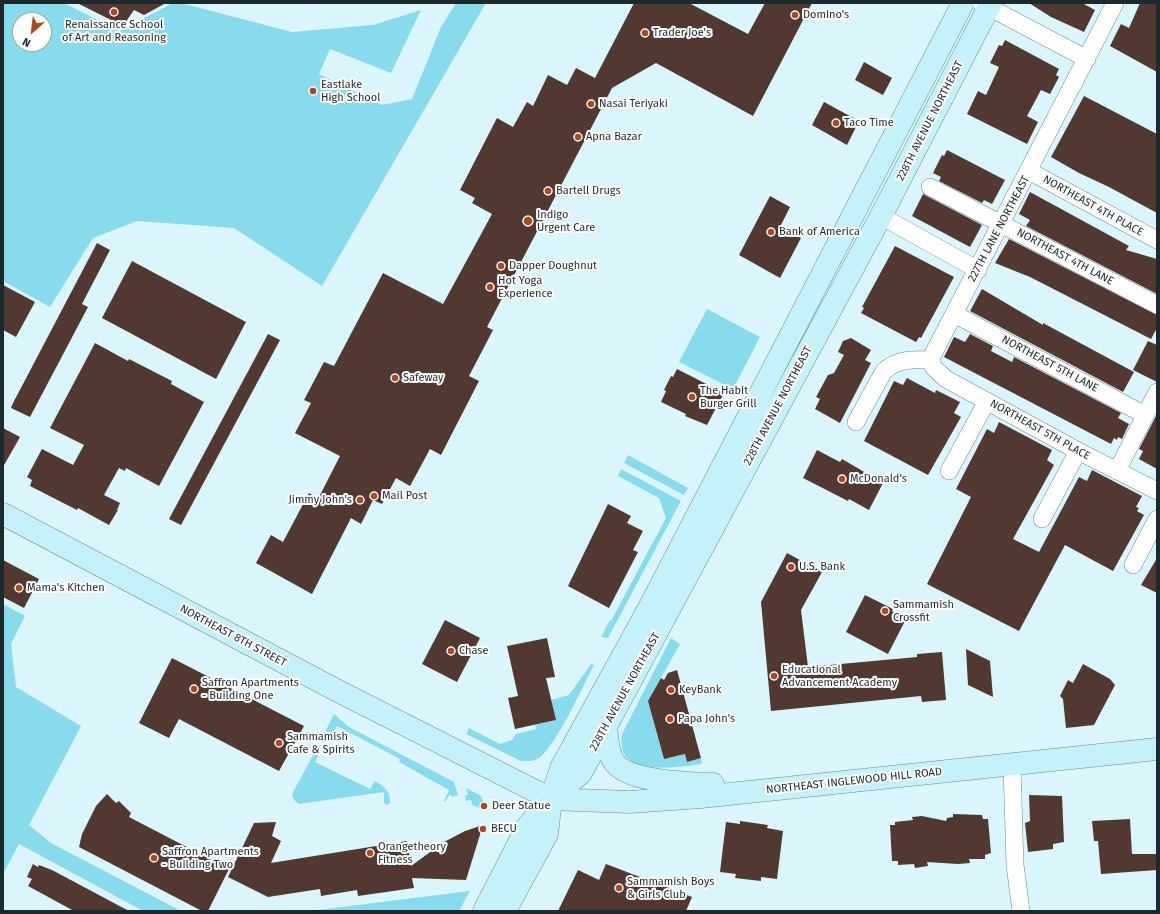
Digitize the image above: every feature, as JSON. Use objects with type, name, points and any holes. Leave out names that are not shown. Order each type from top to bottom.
[{"type":"main road","name":"228TH AVENUE NORTHEAST","points":[[484,911],[528,827],[551,799],[581,773],[606,724],[681,589],[685,568],[713,500],[721,491],[744,423],[963,3]]},
{"type":"main road","name":"228TH AVENUE NORTHEAST","points":[[505,911],[547,834],[551,799],[561,768],[616,669],[841,288],[881,216],[987,4]]},
{"type":"main road","points":[[841,288],[852,250],[864,226],[864,218],[856,209]]},
{"type":"main road","name":"NORTHEAST 8TH STREET","points":[[3,514],[338,691],[551,799]]},
{"type":"main road","points":[[606,724],[607,743],[613,761],[628,773],[651,779],[675,782],[782,788]]},
{"type":"main road","name":"NORTHEAST INGLEWOOD HILL ROAD","points":[[551,799],[630,802],[1012,765],[1157,749]]},
{"type":"street","name":"227TH LANE NORTHEAST","points":[[930,360],[1116,3]]},
{"type":"street","points":[[987,4],[1087,59]]},
{"type":"street","name":"NORTHEAST 4TH PLACE","points":[[1029,171],[1157,240]]},
{"type":"street","name":"NORTHEAST 4TH LANE","points":[[930,187],[1157,306]]},
{"type":"street","points":[[881,216],[978,270]]},
{"type":"street","name":"NORTHEAST 5TH LANE","points":[[954,314],[1145,415]]},
{"type":"street","points":[[856,422],[884,371],[889,366],[913,359],[930,360]]},
{"type":"street","name":"NORTHEAST 5TH PLACE","points":[[930,360],[934,368],[946,379],[1078,451],[1157,491]]},
{"type":"street","points":[[1117,471],[1157,392]]},
{"type":"street","points":[[950,471],[987,401]]},
{"type":"street","points":[[1042,519],[1078,451]]},
{"type":"street","points":[[1132,565],[1157,519]]},
{"type":"street","points":[[1012,765],[1015,865],[1021,911]]},
{"type":"shaded area","points":[[3,3],[64,3],[119,31],[173,3],[181,3],[292,32],[373,25],[421,10],[391,73],[330,49],[319,74],[382,105],[412,99],[441,27],[456,3],[486,3],[322,286],[234,228],[137,221],[93,238],[50,307],[3,281]]},
{"type":"shaded area","points":[[707,309],[760,337],[733,389],[679,362]]},
{"type":"shaded area","points":[[628,455],[688,488],[684,495],[624,463]]},
{"type":"shaded area","points":[[621,469],[681,501],[608,638],[601,637],[666,518],[659,498],[618,476]]},
{"type":"shaded area","points":[[3,604],[25,616],[11,644],[16,687],[81,726],[29,825],[51,843],[181,911],[143,911],[19,844],[3,874]]},
{"type":"shaded area","points":[[671,638],[680,644],[648,701],[664,759],[685,754],[687,762],[701,758],[702,764],[663,768],[649,767],[637,764],[627,758],[622,748],[622,734]]},
{"type":"shaded area","points":[[591,664],[594,665],[561,729],[546,751],[539,758],[530,761],[521,761],[466,734],[469,728],[500,744],[512,740],[516,734],[536,729],[535,725],[555,720],[551,700],[569,695]]},
{"type":"shaded area","points":[[334,714],[349,727],[454,782],[458,795],[452,797],[450,794],[445,802],[444,801],[449,790],[399,762],[400,759],[337,726],[330,737],[326,730]]},
{"type":"shaded area","points":[[316,750],[320,752],[315,762],[370,789],[375,781],[386,790],[390,803],[387,805],[384,803],[384,792],[299,804],[292,796],[293,792]]},
{"type":"shaded area","points":[[466,788],[481,796],[484,803],[480,808],[472,805],[471,800],[466,801],[465,795],[468,795]]},
{"type":"shaded area","points":[[470,891],[459,911],[310,911]]},
{"type":"building","name":"Renaissance School of Art and Reasoning","points":[[77,3],[166,3],[144,15],[134,10],[123,26]]},
{"type":"building","points":[[634,3],[689,3],[748,34],[765,3],[812,3],[753,116],[656,63],[612,88],[487,327],[493,330],[469,376],[479,381],[441,455],[430,449],[410,486],[396,478],[382,504],[373,500],[361,524],[351,518],[312,594],[256,563],[271,535],[283,542],[309,493],[318,499],[340,456],[295,433],[311,403],[304,400],[324,362],[334,366],[383,273],[443,304],[492,214],[472,203],[475,198],[460,190],[497,118],[513,127],[527,102],[533,106],[548,75],[567,85],[576,68],[595,78]]},
{"type":"building","points":[[1029,3],[1082,3],[1095,10],[1084,32],[1051,17]]},
{"type":"building","points":[[1140,3],[1157,3],[1157,72],[1110,46],[1121,24],[1129,28]]},
{"type":"building","points":[[1005,40],[1059,69],[1056,75],[1059,77],[1050,94],[1041,90],[1027,116],[1038,122],[1027,144],[967,114],[978,91],[986,95],[999,67],[990,63],[999,45],[1002,46]]},
{"type":"building","points":[[864,62],[892,78],[883,95],[855,80]]},
{"type":"building","points":[[1084,96],[1157,134],[1157,213],[1051,157]]},
{"type":"building","name":"Taco Time","points":[[824,102],[859,121],[847,145],[812,125]]},
{"type":"building","points":[[947,150],[1005,180],[992,204],[984,200],[982,203],[939,181],[941,177],[933,173],[942,155],[944,156]]},
{"type":"building","points":[[1030,192],[1129,246],[1126,250],[1157,259],[1157,294],[1026,226],[1030,220],[1019,214]]},
{"type":"building","points":[[923,194],[982,225],[970,247],[912,216]]},
{"type":"building","name":"Bank of America","points":[[770,196],[790,207],[780,227],[801,238],[780,278],[739,255]]},
{"type":"building","points":[[1009,239],[1157,315],[1157,328],[1151,339],[1030,277],[995,263]]},
{"type":"building","points":[[97,243],[110,250],[82,304],[88,307],[30,417],[11,408],[12,405]]},
{"type":"building","points":[[895,246],[954,277],[921,338],[919,337],[916,342],[861,313],[864,308],[862,307]]},
{"type":"building","points":[[132,261],[246,322],[216,379],[102,318]]},
{"type":"building","points":[[3,285],[35,302],[16,337],[3,330]]},
{"type":"building","points":[[982,289],[1043,325],[1043,323],[1134,372],[1123,392],[970,311]]},
{"type":"building","points":[[268,334],[280,340],[181,525],[169,519]]},
{"type":"building","points":[[970,334],[993,346],[991,351],[1012,362],[1014,357],[1121,413],[1118,418],[1129,424],[1122,439],[1118,437],[1117,440],[1114,438],[1111,444],[944,357],[954,337],[965,342]]},
{"type":"building","points":[[851,338],[871,350],[865,360],[871,363],[840,423],[815,409],[820,399],[816,397],[828,375],[834,373],[844,355],[838,352],[843,341]]},
{"type":"building","points":[[1148,341],[1157,345],[1157,382],[1133,370]]},
{"type":"building","points":[[95,343],[128,361],[129,359],[172,381],[171,384],[204,402],[159,486],[126,468],[125,471],[119,468],[104,495],[120,503],[118,510],[109,525],[78,508],[77,510],[30,486],[32,480],[27,477],[42,449],[73,465],[84,445],[50,428]]},
{"type":"building","name":"The Habit Burger Grill","points":[[677,369],[724,393],[707,425],[685,416],[686,414],[661,402],[666,391],[664,390],[671,376],[673,377]]},
{"type":"building","points":[[907,378],[935,393],[936,390],[960,402],[954,413],[961,417],[928,475],[864,441],[894,381],[903,385]]},
{"type":"building","points":[[1157,414],[1157,469],[1139,459],[1143,451],[1139,449]]},
{"type":"building","points":[[999,422],[1052,450],[1047,460],[1054,465],[1013,539],[1039,552],[1079,477],[1087,481],[1092,470],[1142,496],[1136,507],[1139,508],[1137,511],[1144,515],[1113,571],[1065,545],[1019,631],[927,584],[971,497],[956,489],[987,429],[994,433]]},
{"type":"building","points":[[3,428],[20,437],[3,467]]},
{"type":"building","name":"McDonald's","points":[[817,450],[840,462],[842,459],[883,483],[869,510],[803,478]]},
{"type":"building","points":[[608,504],[631,516],[627,523],[643,531],[633,550],[638,552],[609,608],[568,586]]},
{"type":"building","points":[[787,553],[822,572],[801,610],[808,667],[917,657],[917,654],[942,652],[946,700],[922,702],[921,696],[771,711],[761,602]]},
{"type":"building","points":[[1157,558],[1157,593],[1141,585]]},
{"type":"building","name":"Mama's Kitchen","points":[[3,560],[39,579],[24,608],[3,597]]},
{"type":"building","points":[[865,595],[893,609],[892,611],[906,619],[888,654],[846,632]]},
{"type":"building","name":"Chase","points":[[445,620],[480,638],[457,682],[422,664]]},
{"type":"building","points":[[547,638],[555,677],[546,678],[556,720],[515,729],[508,698],[518,696],[507,646]]},
{"type":"building","points":[[966,649],[990,661],[993,697],[968,685]]},
{"type":"building","name":"Saffron Apartments - Building One","points":[[172,658],[304,726],[279,771],[179,719],[169,738],[139,723]]},
{"type":"building","points":[[1083,664],[1110,679],[1115,685],[1094,725],[1066,728],[1063,699],[1060,696],[1068,680],[1073,683]]},
{"type":"building","points":[[677,670],[701,758],[687,762],[685,754],[664,759],[648,701],[661,678],[664,680],[668,673]]},
{"type":"building","name":"Saffron Apartments - Building Two","points":[[107,794],[116,803],[119,801],[131,813],[129,817],[229,869],[208,911],[202,911],[79,847],[82,834],[96,806]]},
{"type":"building","points":[[1029,795],[1062,796],[1064,842],[1053,844],[1053,849],[1028,852],[1025,823],[1030,821]]},
{"type":"building","points":[[953,814],[982,815],[983,819],[988,819],[991,853],[985,855],[985,859],[969,859],[970,863],[958,864],[927,862],[928,866],[915,868],[914,864],[898,865],[898,861],[892,861],[890,825],[895,825],[895,822],[913,820],[912,817],[922,816],[946,821],[947,818],[953,817]]},
{"type":"building","points":[[1130,819],[1132,854],[1157,854],[1157,870],[1101,874],[1098,841],[1094,841],[1092,821]]},
{"type":"building","points":[[740,821],[768,825],[767,828],[783,831],[777,879],[761,877],[761,881],[735,878],[736,874],[720,872],[726,822],[740,824]]},
{"type":"building","points":[[276,822],[272,836],[281,841],[271,863],[407,841],[411,866],[444,842],[465,831],[483,825],[466,880],[412,878],[414,888],[358,896],[357,890],[321,896],[320,889],[268,897],[228,877],[254,823]]},
{"type":"building","points":[[33,864],[38,867],[39,865],[52,870],[129,911],[74,911],[28,886],[32,879],[27,877]]},
{"type":"building","name":"Sammamish Boys & Girls Club","points":[[606,864],[692,897],[686,911],[558,911],[578,870],[599,880]]},
{"type":"place","name":"Renaissance School of Art and Reasoning","points":[[114,12]]},
{"type":"place","name":"Domino's","points":[[795,15]]},
{"type":"place","name":"Trader Joe's","points":[[645,33]]},
{"type":"place","name":"Eastlake High School","points":[[313,91]]},
{"type":"place","name":"Nasai Teriyaki","points":[[591,104]]},
{"type":"place","name":"Taco Time","points":[[836,123]]},
{"type":"place","name":"Apna Bazar","points":[[578,137]]},
{"type":"place","name":"Bartell Drugs","points":[[548,191]]},
{"type":"place","name":"Indigo Urgent Care","points":[[528,221]]},
{"type":"place","name":"Bank of America","points":[[771,232]]},
{"type":"place","name":"Dapper Doughnut","points":[[501,266]]},
{"type":"place","name":"Hot Yoga Experience","points":[[490,287]]},
{"type":"place","name":"Safeway","points":[[395,378]]},
{"type":"place","name":"The Habit Burger Grill","points":[[692,397]]},
{"type":"place","name":"McDonald's","points":[[842,479]]},
{"type":"place","name":"Mail Post","points":[[374,496]]},
{"type":"place","name":"Jimmy John's","points":[[360,500]]},
{"type":"place","name":"U.S. Bank","points":[[791,567]]},
{"type":"place","name":"Mama's Kitchen","points":[[19,588]]},
{"type":"place","name":"Sammamish Crossfit","points":[[885,611]]},
{"type":"place","name":"Chase","points":[[451,651]]},
{"type":"place","name":"Educational Advancement Academy","points":[[774,676]]},
{"type":"place","name":"Saffron Apartments - Building One","points":[[194,689]]},
{"type":"place","name":"KeyBank","points":[[671,690]]},
{"type":"place","name":"Papa John's","points":[[670,719]]},
{"type":"place","name":"Sammamish Cafe & Spirits","points":[[279,743]]},
{"type":"place","name":"Deer Statue","points":[[484,806]]},
{"type":"place","name":"BECU","points":[[483,829]]},
{"type":"place","name":"Orangetheory Fitness","points":[[370,853]]},
{"type":"place","name":"Saffron Apartments - Building Two","points":[[154,858]]},
{"type":"place","name":"Sammamish Boys & Girls Club","points":[[619,888]]}]
